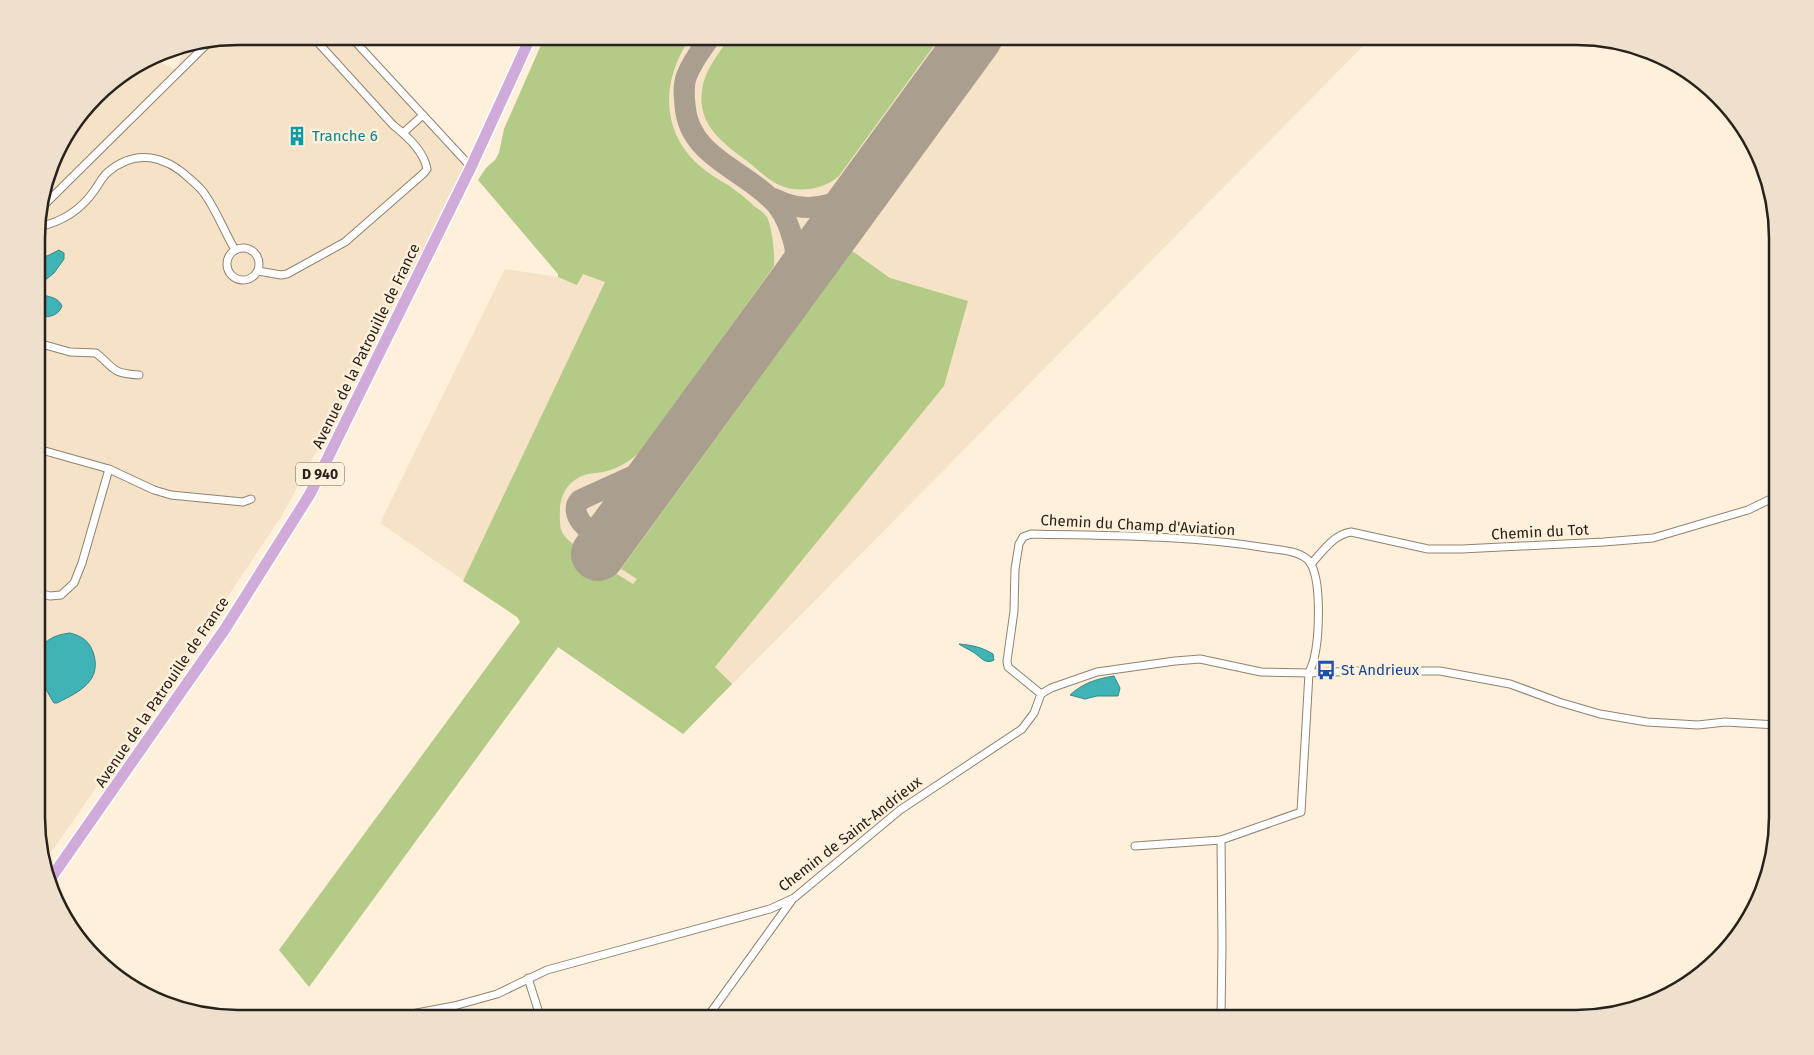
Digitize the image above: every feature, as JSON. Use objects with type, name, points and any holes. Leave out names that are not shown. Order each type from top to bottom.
[{"type":"main road","name":"Avenue de la Patrouille de France","points":[[54,874],[224,629],[310,494],[471,167],[527,45]]},
{"type":"street","points":[[258,271],[281,275],[287,274],[345,242],[427,169],[426,159],[404,133],[393,125],[320,45]]},
{"type":"street","points":[[358,45],[471,167]]},
{"type":"street","points":[[49,201],[202,49]]},
{"type":"street","points":[[404,133],[424,115]]},
{"type":"street","points":[[45,225],[68,217],[81,207],[103,177],[115,167],[136,158],[158,158],[184,173],[206,195],[234,250]]},
{"type":"street","points":[[243,248],[254,252],[258,258],[258,271],[252,278],[241,281],[233,278],[228,271],[226,264],[234,250],[243,248]]},
{"type":"street","points":[[45,345],[70,352],[96,353],[114,370],[123,374],[139,375]]},
{"type":"street","points":[[45,451],[109,469],[154,490],[171,495],[243,502],[251,499]]},
{"type":"street","points":[[45,595],[61,595],[74,583],[82,563],[109,469]]},
{"type":"street","name":"Chemin du Tot","points":[[1311,564],[1341,533],[1351,532],[1428,548],[1462,549],[1604,542],[1653,538],[1748,510],[1769,500]]},
{"type":"street","name":"Chemin du Champ d'Aviation","points":[[1041,694],[1008,667],[1007,661],[1014,611],[1015,569],[1019,544],[1023,537],[1031,534],[1158,537],[1243,544],[1293,552],[1305,558],[1311,564]]},
{"type":"street","points":[[1135,846],[1221,840],[1301,812],[1308,673],[1314,659],[1318,623],[1318,591],[1311,564]]},
{"type":"street","points":[[1041,694],[1051,688],[1097,672],[1200,659],[1260,672],[1440,671],[1510,684],[1559,702],[1600,714],[1660,724],[1698,725],[1725,722],[1769,724]]},
{"type":"street","name":"Chemin de Saint-Andrieux","points":[[433,1010],[497,994],[547,970],[770,909],[794,898],[900,810],[1022,729],[1034,713],[1041,694]]},
{"type":"street","points":[[1221,840],[1221,1010]]},
{"type":"street","points":[[713,1010],[794,898]]},
{"type":"street","points":[[528,978],[539,1010]]},
{"type":"shaded area","points":[[225,45],[352,45],[466,168],[283,514],[190,653],[49,855],[45,830],[45,225],[49,200],[55,176],[65,153],[93,111],[121,85],[153,65],[159,62],[176,70],[183,53]]},
{"type":"shaded area","points":[[541,45],[1364,45],[683,734],[558,647],[309,987],[279,950],[520,622],[517,617],[380,523],[505,269],[558,277],[558,274],[478,180],[499,153],[504,129]]},
{"type":"green space","points":[[541,45],[686,45],[674,71],[670,89],[669,107],[673,125],[680,142],[691,157],[706,171],[738,192],[761,211],[769,221],[773,241],[774,266],[640,452],[616,468],[581,476],[574,480],[562,497],[560,523],[566,538],[633,584],[637,579],[621,569],[852,251],[890,278],[968,301],[944,386],[715,667],[732,684],[683,734],[558,647],[309,987],[279,950],[520,622],[517,617],[463,581],[605,282],[583,274],[577,285],[558,277],[558,274],[478,180],[499,153],[504,129]]},
{"type":"green space","points":[[725,45],[934,45],[839,176],[826,185],[801,190],[785,187],[769,179],[729,147],[714,132],[704,113],[702,102],[704,82],[713,62]]},
{"type":"water","points":[[59,250],[64,253],[64,259],[54,273],[45,280],[45,256]]},
{"type":"water","points":[[45,295],[58,300],[62,306],[58,312],[45,316]]},
{"type":"water","points":[[70,633],[81,637],[87,642],[93,652],[95,671],[92,678],[81,690],[54,703],[45,685],[45,643],[56,636]]},
{"type":"water","points":[[959,644],[985,650],[993,654],[994,660],[988,662],[983,660]]},
{"type":"water","points":[[1114,676],[1120,688],[1118,696],[1097,696],[1085,699],[1070,695],[1090,682]]},
{"type":"taxiway","points":[[705,45],[689,70],[684,86],[688,122],[695,136],[705,148],[769,197],[784,215],[792,236],[796,258],[793,280],[787,295]]},
{"type":"taxiway","points":[[769,197],[798,207],[819,207],[850,196],[868,184]]},
{"type":"taxiway","points":[[614,532],[603,536],[587,528],[578,517],[576,511],[580,500],[657,465],[671,454]]},
{"type":"runway","points":[[598,554],[969,45]]},
{"type":"place","name":"Tranche 6","points":[[297,136]]},
{"type":"place","name":"St Andrieux","points":[[1326,670]]}]
